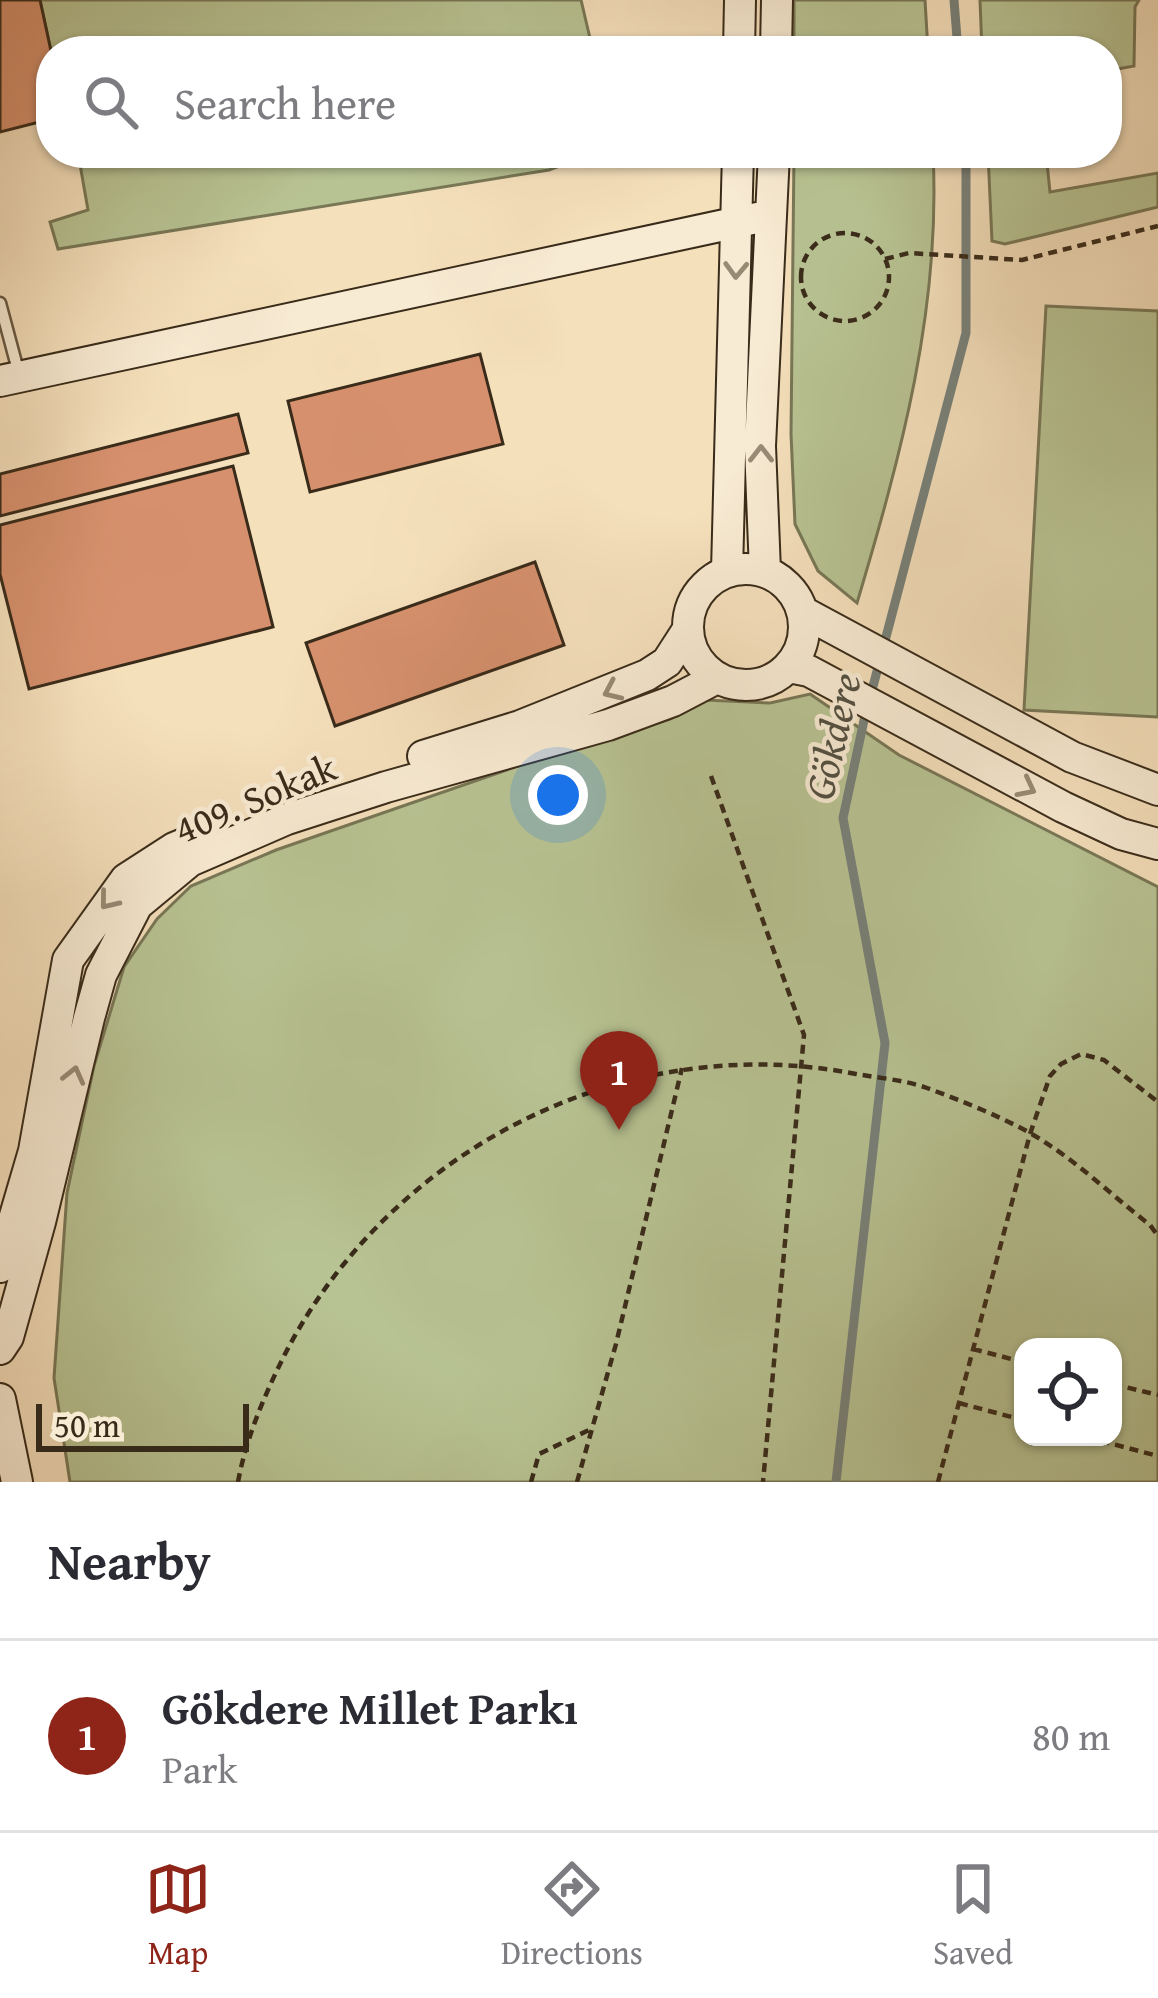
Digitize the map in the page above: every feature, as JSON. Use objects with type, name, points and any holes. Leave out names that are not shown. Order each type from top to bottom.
[{"type":"main road","points":[[739,36],[740,0]]},
{"type":"main road","points":[[776,36],[777,0]]},
{"type":"main road","points":[[728,571],[738,168]]},
{"type":"main road","points":[[765,571],[760,446],[773,168]]},
{"type":"main road","points":[[10,379],[772,215]]},
{"type":"main road","points":[[1158,790],[1072,758],[812,618],[782,580],[765,571],[728,571],[697,594],[689,611],[687,631],[702,666],[717,678],[735,685],[755,685],[799,669],[1063,807],[1121,834],[1158,844]]},
{"type":"main road","points":[[799,669],[812,618]]},
{"type":"main road","name":"409. Sokak","points":[[0,1267],[34,1151],[68,960],[126,879],[173,848],[286,802],[612,691],[667,662],[687,631]]},
{"type":"main road","name":"409. Sokak","points":[[17,1482],[0,1397],[4,1343],[40,1222],[101,975],[137,905],[190,861],[287,819],[608,725],[673,701],[717,678]]},
{"type":"main road","points":[[0,1475],[7,1482]]},
{"type":"lane","points":[[0,303],[10,379]]},
{"type":"path","points":[[885,259],[909,253],[1022,260],[1158,226]]},
{"type":"path","points":[[835,234],[864,237],[885,259],[889,272],[883,300],[861,318],[833,320],[810,305],[803,292],[800,278],[809,250],[835,234]]},
{"type":"path","points":[[711,776],[804,1035],[763,1482]]},
{"type":"path","points":[[938,1482],[1030,1134],[1050,1076],[1061,1064],[1082,1054],[1104,1060],[1158,1102]]},
{"type":"path","points":[[238,1482],[267,1389],[303,1320],[348,1257],[403,1200],[464,1152],[533,1114],[606,1085],[682,1068],[776,1062],[924,1087],[1030,1134],[1158,1236]]},
{"type":"path","points":[[577,1482],[682,1068]]},
{"type":"path","points":[[973,1349],[1014,1360]]},
{"type":"path","points":[[1122,1386],[1158,1395]]},
{"type":"path","points":[[958,1403],[1014,1418]]},
{"type":"path","points":[[531,1482],[539,1454],[592,1429]]},
{"type":"path","points":[[1120,1446],[1158,1456]]},
{"type":"green space","points":[[40,0],[581,0],[589,36],[48,36]]},
{"type":"green space","points":[[794,0],[925,0],[927,36],[794,36]]},
{"type":"green space","points":[[980,0],[1139,0],[1134,66],[1122,68],[1122,36],[981,36]]},
{"type":"green space","points":[[81,168],[554,168],[58,249],[50,222],[88,210]]},
{"type":"green space","points":[[794,168],[933,168],[931,268],[924,325],[889,492],[857,603],[818,571],[795,524],[791,434]]},
{"type":"green space","points":[[989,168],[1048,168],[1050,192],[1158,173],[1158,207],[1005,244],[992,241]]},
{"type":"green space","points":[[1046,306],[1158,311],[1158,717],[1024,710]]},
{"type":"green space","points":[[810,694],[899,755],[1158,887],[1158,1482],[70,1482],[54,1378],[67,1193],[94,1066],[124,967],[157,919],[191,886],[276,850],[544,757],[670,719],[705,700],[770,703]]},
{"type":"building","points":[[0,0],[40,0],[48,36],[36,36],[36,123],[0,132]]},
{"type":"building","points":[[480,354],[503,444],[310,492],[288,401]]},
{"type":"building","points":[[238,414],[248,453],[0,516],[0,474]]},
{"type":"building","points":[[233,466],[273,627],[29,689],[0,574],[0,525]]},
{"type":"building","points":[[535,562],[564,645],[335,726],[306,643]]},
{"type":"waterway","name":"Gökdere","points":[[954,0],[957,36]]},
{"type":"waterway","name":"Gökdere","points":[[871,694],[966,333],[966,168]]},
{"type":"waterway","name":"Gökdere","points":[[836,1482],[885,1043],[843,818],[866,711]]},
{"type":"place","name":"Gökdere Millet Parkı","points":[[619,1130]]}]
